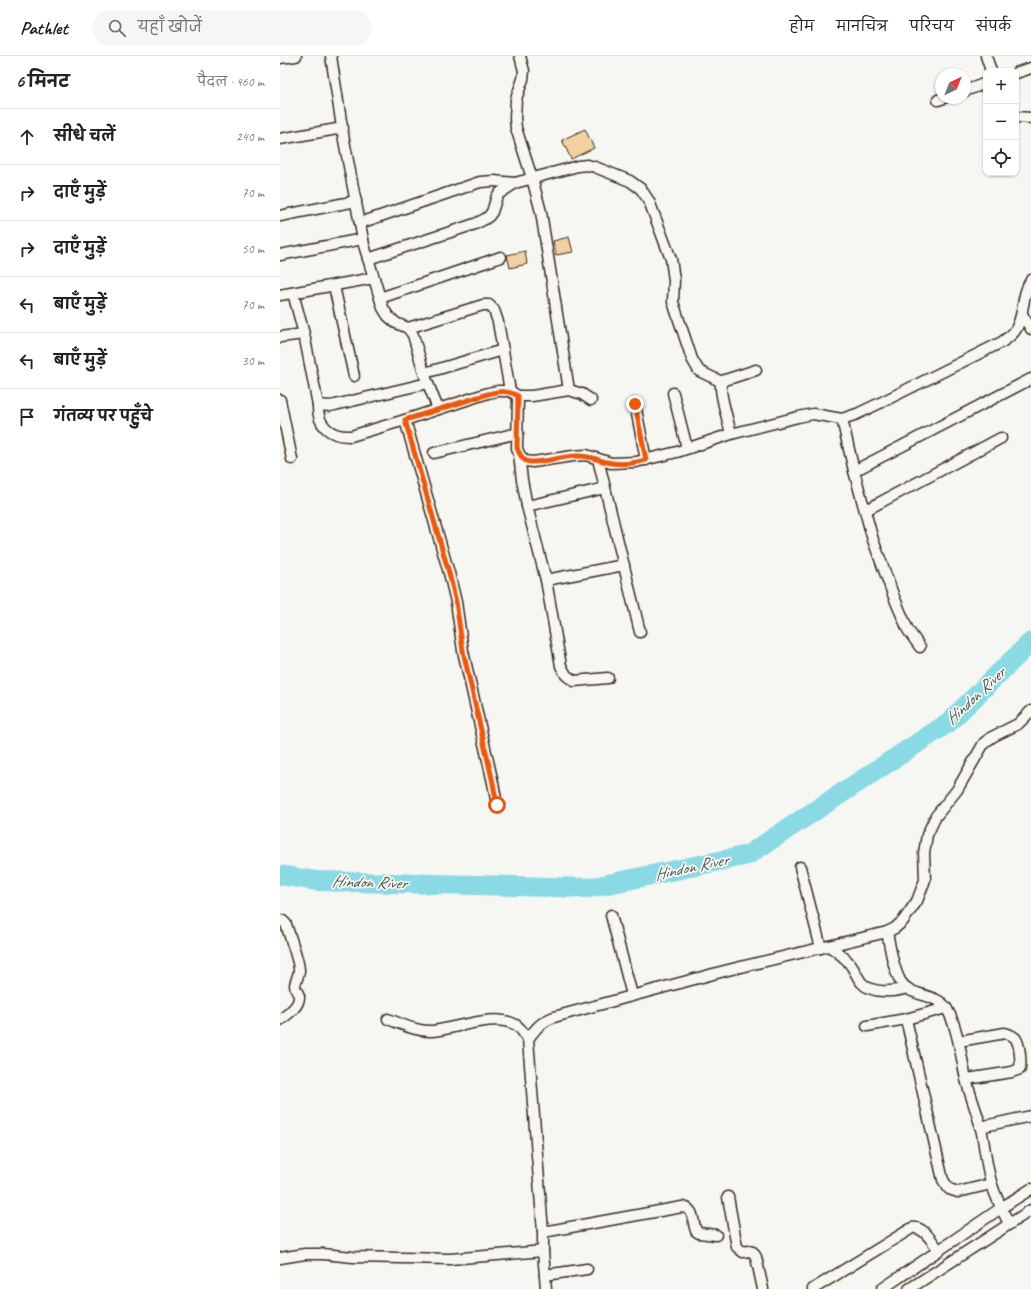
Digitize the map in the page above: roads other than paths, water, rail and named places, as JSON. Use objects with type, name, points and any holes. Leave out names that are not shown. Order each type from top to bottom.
[{"type":"street","points":[[280,58],[296,56]]},
{"type":"street","points":[[331,56],[360,223],[368,259],[383,308],[388,316],[396,323],[408,328],[413,335],[426,378],[438,409]]},
{"type":"street","points":[[520,56],[524,71],[523,79],[516,99],[515,118],[518,138],[532,178],[541,212],[569,390]]},
{"type":"street","points":[[986,56],[990,68]]},
{"type":"street","points":[[1019,72],[1031,68]]},
{"type":"street","points":[[971,89],[983,84]]},
{"type":"street","points":[[1019,117],[1031,118]]},
{"type":"street","points":[[280,139],[343,128]]},
{"type":"street","points":[[368,259],[475,224],[485,219],[492,212],[497,196],[515,183],[578,166],[587,165],[595,167],[630,181],[641,189],[649,201],[671,259],[674,280],[673,302],[692,359],[699,371],[722,382]]},
{"type":"street","points":[[360,223],[480,182],[494,181],[515,183]]},
{"type":"street","points":[[280,216],[356,201]]},
{"type":"street","points":[[280,255],[363,239]]},
{"type":"street","points":[[380,298],[501,257]]},
{"type":"street","points":[[280,295],[374,278]]},
{"type":"street","points":[[408,328],[483,305],[490,305],[494,310],[498,322],[514,394],[518,434],[517,448],[525,460],[533,462],[586,455],[611,463],[624,463],[646,460],[731,434],[798,417],[813,414],[842,418],[856,414],[1002,342],[1012,335],[1016,330],[1022,314],[1025,292],[1031,280]]},
{"type":"street","points":[[334,286],[354,376]]},
{"type":"street","points":[[294,293],[304,334],[318,405],[318,413],[322,425],[337,435],[351,436],[498,391],[532,396],[569,390],[582,394],[592,400]]},
{"type":"street","points":[[1022,314],[1031,330]]},
{"type":"street","points":[[280,337],[304,334]]},
{"type":"street","points":[[318,405],[335,405],[426,378],[503,350]]},
{"type":"street","points":[[722,382],[724,380],[756,370]]},
{"type":"street","points":[[854,471],[1031,379]]},
{"type":"street","points":[[722,382],[722,392],[731,434]]},
{"type":"street","points":[[673,393],[687,448]]},
{"type":"street","points":[[280,400],[292,459]]},
{"type":"street","points":[[635,404],[646,460]]},
{"type":"street","points":[[842,418],[854,471],[874,540],[894,597],[908,630],[920,646]]},
{"type":"street","points":[[405,420],[456,602],[463,651],[492,776],[497,805]]},
{"type":"street","points":[[434,453],[518,434]]},
{"type":"street","points":[[866,510],[1001,438]]},
{"type":"street","points":[[520,454],[522,480],[527,506],[546,580],[561,666],[566,675],[574,681],[608,678]]},
{"type":"street","points":[[598,459],[640,632]]},
{"type":"street","points":[[527,506],[605,488]]},
{"type":"street","points":[[546,580],[624,565]]},
{"type":"street","points":[[528,1039],[545,1020],[632,995],[728,970],[887,932],[895,928],[903,921],[917,901],[923,888],[925,880],[924,853],[927,835],[936,816],[957,790],[984,743],[992,737],[1018,724],[1031,711]]},
{"type":"street","points":[[1018,724],[1031,723]]},
{"type":"street","points":[[800,867],[825,947],[839,953],[850,964],[862,984],[872,990],[900,990],[907,988]]},
{"type":"street","points":[[611,915],[632,995]]},
{"type":"street","points":[[280,920],[286,924],[299,970],[295,990],[298,994],[298,1002],[294,1008],[280,1020]]},
{"type":"street","points":[[887,932],[897,974],[901,983],[907,988],[940,1002],[946,1008],[951,1017],[959,1041],[967,1080],[980,1127],[991,1184],[1009,1224]]},
{"type":"street","points":[[867,1026],[906,1019],[946,1008]]},
{"type":"street","points":[[906,1019],[943,1180],[949,1189],[958,1192],[991,1184]]},
{"type":"street","points":[[388,1020],[417,1030],[431,1031],[492,1020],[503,1021],[516,1025],[528,1039],[543,1232],[542,1251],[546,1289]]},
{"type":"street","points":[[959,1041],[1005,1032],[1016,1040],[1022,1061],[1020,1069],[1012,1072],[967,1080]]},
{"type":"street","points":[[980,1127],[1031,1116]]},
{"type":"street","points":[[882,1289],[1031,1189]]},
{"type":"street","points":[[728,1197],[737,1247],[743,1252],[753,1252],[756,1256],[763,1289]]},
{"type":"street","points":[[543,1232],[687,1207],[691,1210],[696,1231],[699,1233],[716,1235]]},
{"type":"street","points":[[909,1289],[1031,1210]]},
{"type":"street","points":[[814,1289],[912,1228],[917,1227],[922,1230],[939,1250]]},
{"type":"street","points":[[280,1258],[305,1254],[323,1254],[353,1257],[450,1259],[542,1251]]},
{"type":"street","points":[[545,1275],[587,1269]]},
{"type":"waterway","name":"Hindon River","points":[[280,875],[316,881],[589,888],[748,855],[948,723],[1031,642]]}]
